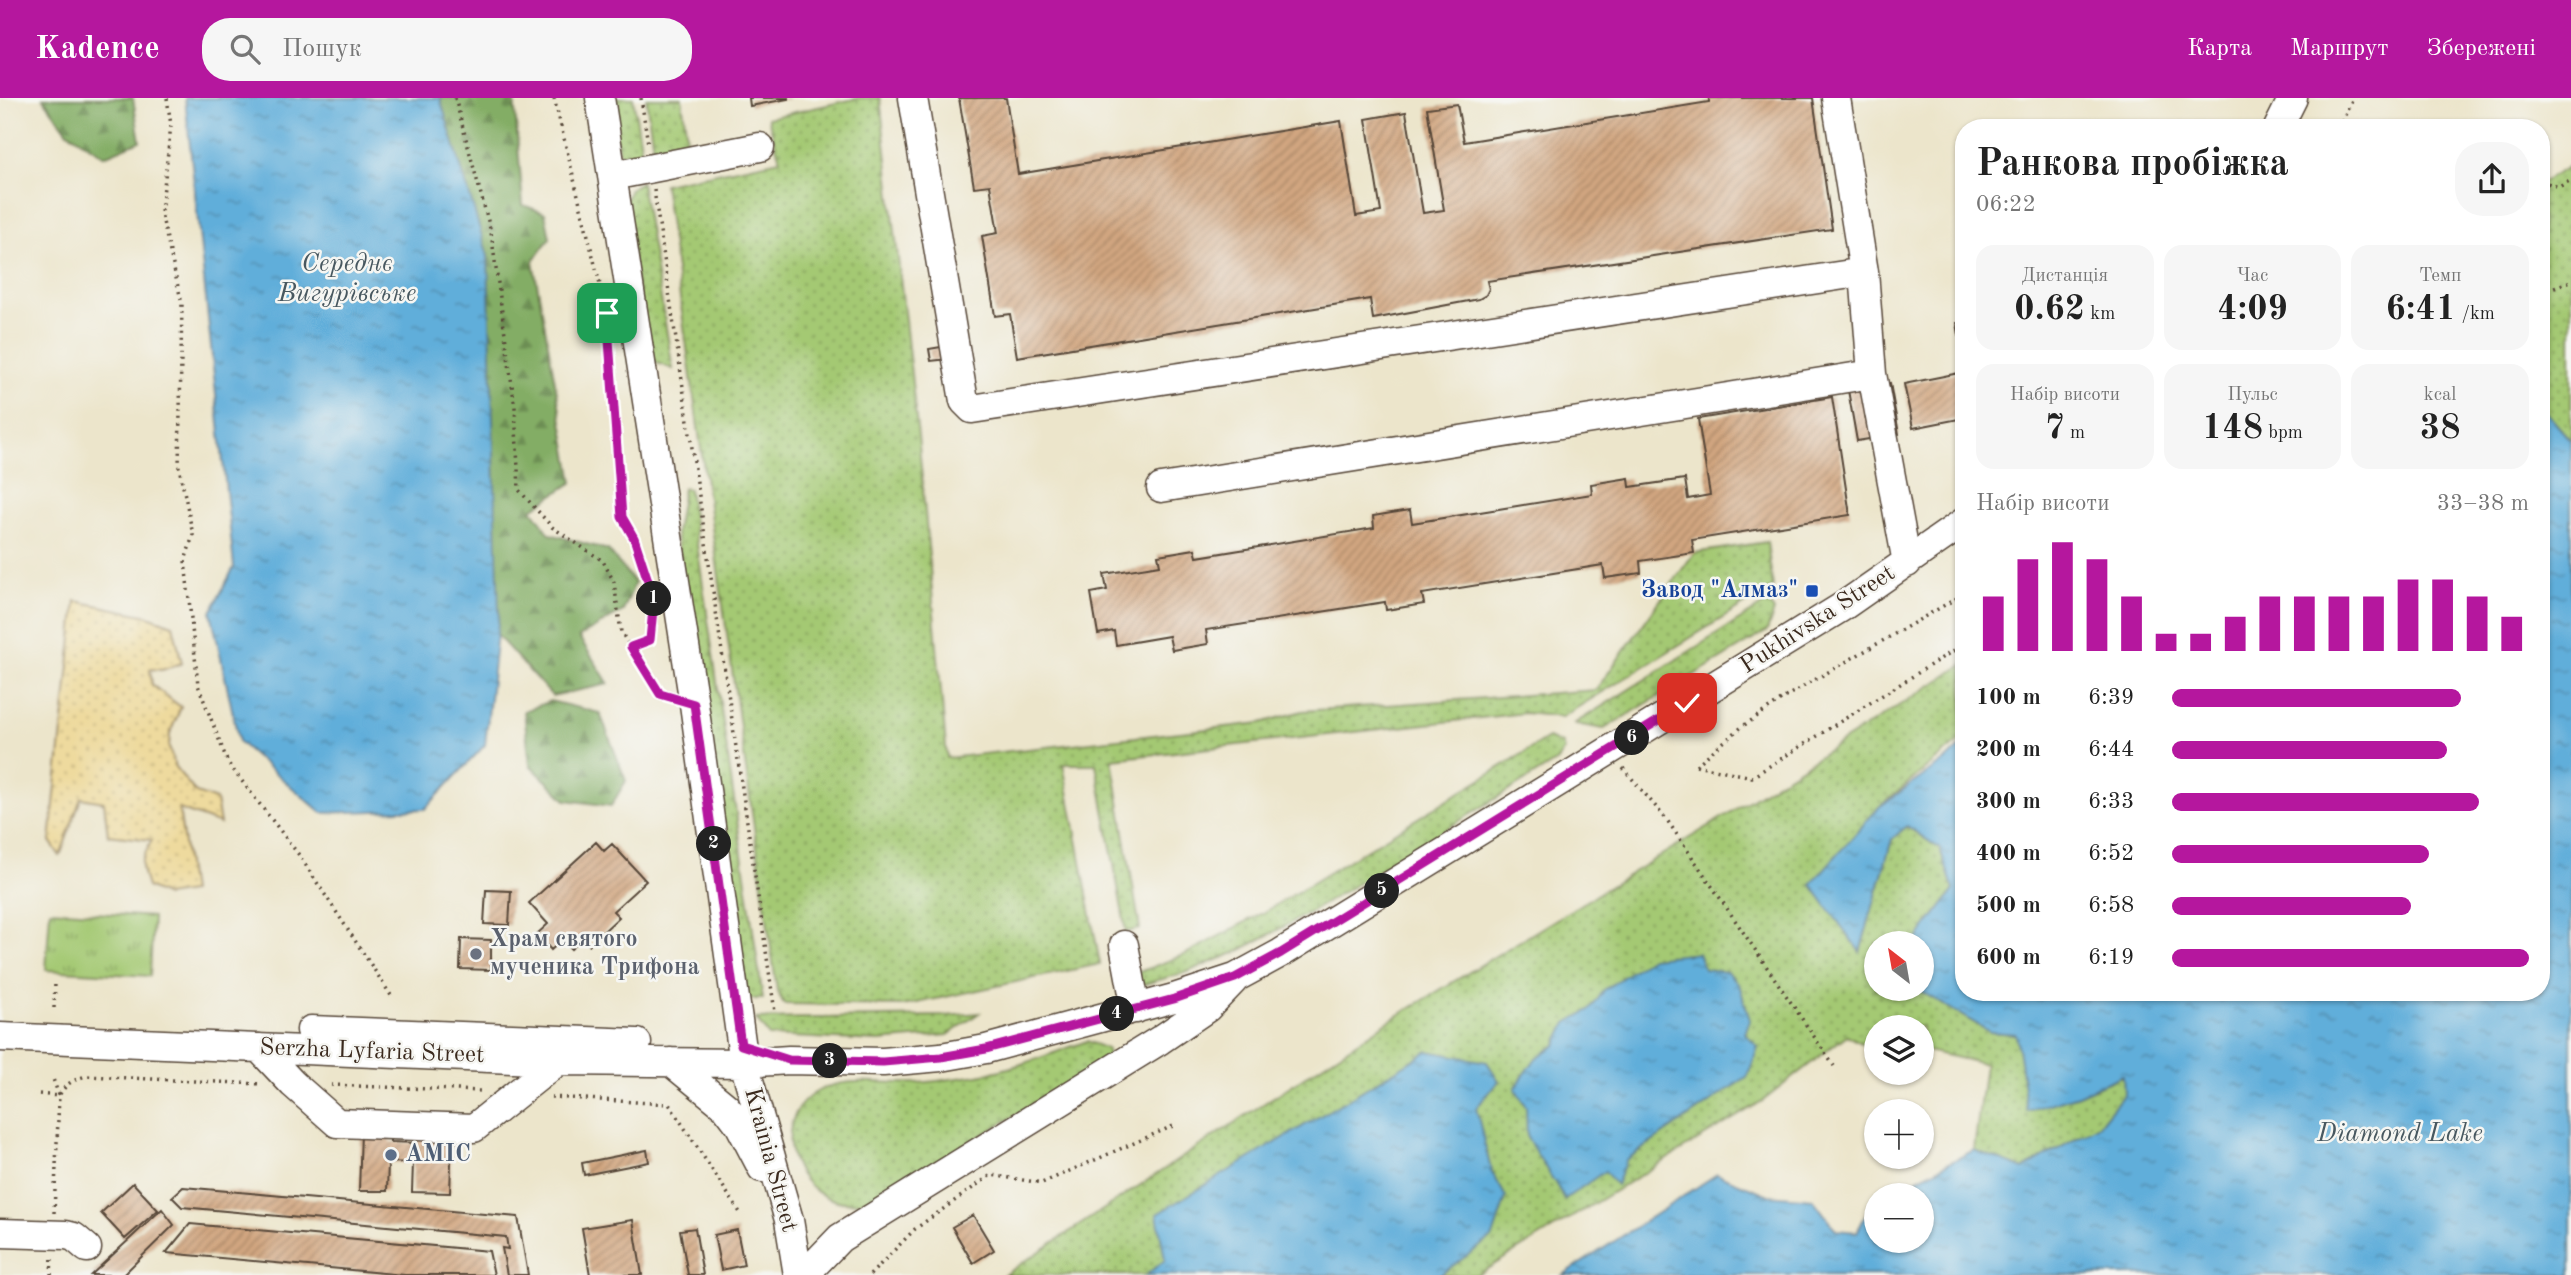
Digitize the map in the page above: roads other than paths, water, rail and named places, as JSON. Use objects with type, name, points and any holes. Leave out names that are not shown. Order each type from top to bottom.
[{"type":"street","name":"Krainia Street","points":[[600,98],[694,704],[742,1054],[789,1220],[798,1275]]},
{"type":"street","points":[[913,98],[964,401],[972,409],[1864,272]]},
{"type":"street","points":[[1836,98],[1864,272],[1872,374],[1907,563]]},
{"type":"street","points":[[2282,119],[2293,98]]},
{"type":"street","points":[[612,176],[760,147]]},
{"type":"street","points":[[1161,488],[1872,374]]},
{"type":"street","name":"Pukhivska Street","points":[[742,1054],[789,1060],[883,1062],[941,1057],[986,1049],[1136,1009],[1235,978],[1281,953],[1610,752],[1907,563],[1955,528]]},
{"type":"street","points":[[1124,945],[1136,1009]]},
{"type":"street","points":[[810,1275],[813,1266],[840,1238],[1160,1040],[1207,1008],[1235,978]]},
{"type":"street","name":"Serzha Lyfaria Street","points":[[0,1018],[672,1044],[742,1054]]},
{"type":"street","name":"Serzha Lyfaria Street","points":[[0,1037],[558,1060],[671,1062],[742,1054]]},
{"type":"street","points":[[259,1048],[337,1124],[474,1128],[558,1060]]},
{"type":"street","points":[[671,1062],[726,1107],[739,1124],[789,1220]]},
{"type":"street","points":[[0,1233],[75,1237],[87,1248]]},
{"type":"water","name":"Середнє Вигурівське","points":[[185,98],[440,98],[488,256],[499,614],[485,745],[425,809],[322,813],[239,742],[211,612],[234,567]]},
{"type":"water","name":"Diamond Lake","points":[[2550,416],[2571,441],[2571,1275],[1563,1275],[1717,1174],[1769,1195],[1813,1199],[1836,1230],[1857,1232],[1864,1218],[1864,1253],[1934,1253],[1934,1183],[1909,1183],[1974,1150],[2024,1169],[2099,1125],[2124,1094],[2123,1075],[2078,1095],[2027,1111],[2016,1034],[1990,1032],[1934,999],[1934,931],[1923,931],[1954,890],[1940,849],[1907,826],[1892,839],[1860,952],[1811,884],[1879,807],[1955,752],[1955,1001],[2550,1001]]},
{"type":"water","points":[[1698,953],[1704,969],[1727,972],[1739,984],[1750,1020],[1745,1033],[1758,1047],[1748,1076],[1626,1160],[1616,1185],[1605,1171],[1565,1199],[1527,1138],[1526,1107],[1515,1088],[1536,1058],[1556,1045],[1567,1023],[1591,1009],[1604,990],[1651,958]]},
{"type":"water","points":[[1428,1051],[1487,1062],[1499,1081],[1476,1108],[1491,1170],[1506,1197],[1493,1237],[1440,1275],[1146,1275],[1165,1260],[1157,1214]]},
{"type":"place","name":"Завод \"Алмаз\"","points":[[1812,591]]},
{"type":"place","name":"Храм святого мученика Трифона","points":[[476,954]]},
{"type":"place","name":"AMIC","points":[[391,1155]]}]
